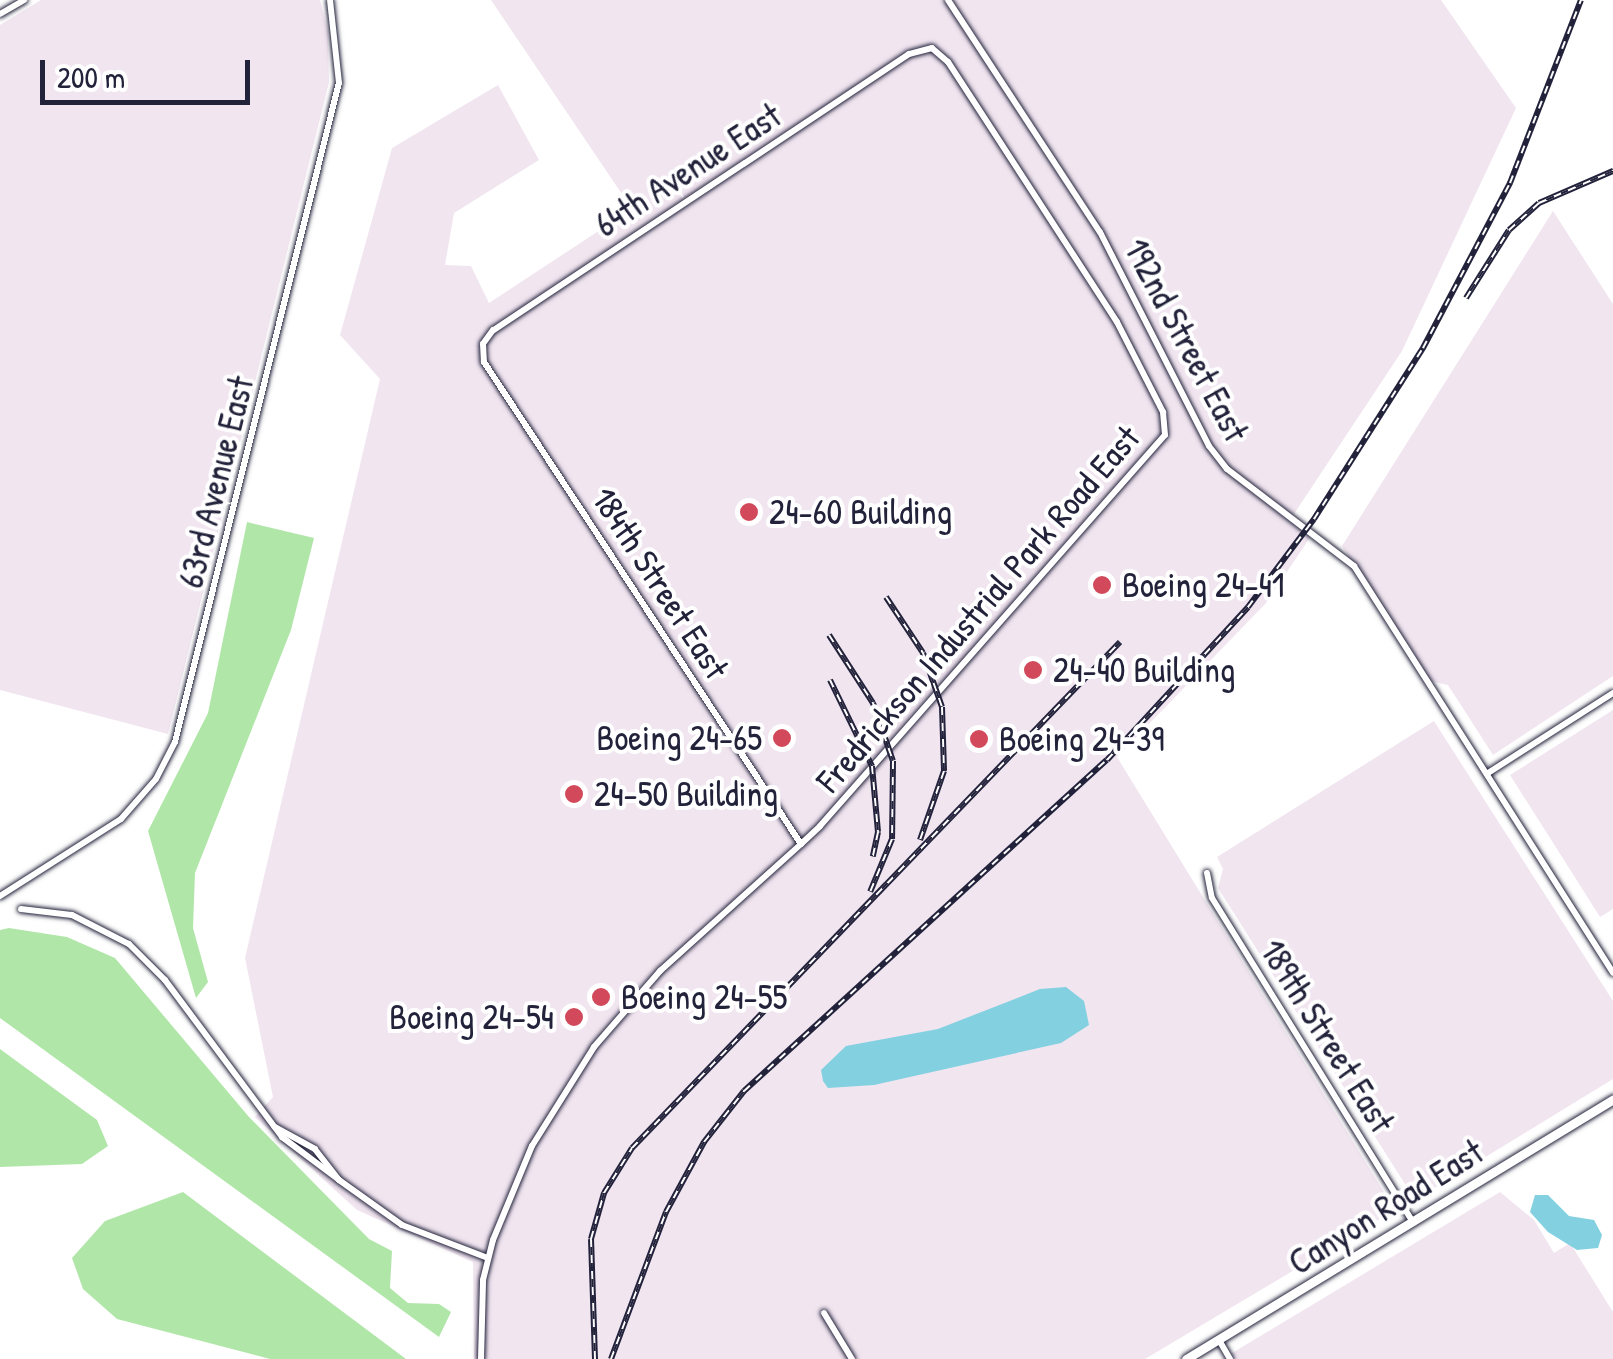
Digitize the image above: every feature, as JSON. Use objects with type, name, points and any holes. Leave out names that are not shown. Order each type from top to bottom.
[{"type":"main road","name":"Canyon Road East","points":[[1186,1359],[1613,1099]]},
{"type":"street","points":[[0,14],[24,0]]},
{"type":"street","name":"63rd Avenue East","points":[[0,896],[121,819],[156,780],[175,742],[339,83],[330,0]]},
{"type":"street","name":"192nd Street East","points":[[948,0],[1100,232],[1209,446],[1228,469],[1354,566],[1613,972]]},
{"type":"street","name":"64th Avenue East","points":[[483,348],[493,330],[555,288],[910,54],[932,48],[948,62],[1117,322],[1166,425]]},
{"type":"street","name":"184th Street East","points":[[483,348],[484,362],[801,844]]},
{"type":"street","name":"Fredrickson Industrial Park Road East","points":[[481,1359],[488,1258],[532,1146],[594,1047],[660,971],[801,844],[1157,448],[1166,425]]},
{"type":"street","points":[[1488,773],[1613,693]]},
{"type":"street","name":"189th Street East","points":[[1208,873],[1212,898],[1413,1222]]},
{"type":"street","points":[[21,909],[72,915],[129,944],[164,980],[275,1126],[320,1171],[402,1225],[488,1258]]},
{"type":"street","points":[[275,1126],[315,1149],[339,1180]]},
{"type":"street","points":[[824,1313],[852,1359]]},
{"type":"street","points":[[1219,1340],[1230,1359]]},
{"type":"shaded area","points":[[41,0],[320,0],[328,31],[329,82],[168,734],[0,690],[0,25]]},
{"type":"shaded area","points":[[491,0],[1441,0],[1516,108],[1402,351],[1290,520],[1311,536],[1266,603],[1117,757],[1395,1210],[1145,1359],[474,1359],[473,1262],[357,1210],[255,1117],[273,1097],[245,958],[380,379],[340,335],[392,148],[498,85],[539,160],[454,213],[445,265],[471,266],[489,303],[632,209]]},
{"type":"shaded area","points":[[1553,211],[1613,304],[1613,676],[1493,755],[1448,685],[1430,681],[1342,546]]},
{"type":"shaded area","points":[[1613,710],[1613,909],[1600,917],[1510,775]]},
{"type":"shaded area","points":[[1434,721],[1613,1001],[1613,1079],[1415,1200],[1218,888],[1223,869],[1217,857]]},
{"type":"shaded area","points":[[1500,1192],[1534,1220],[1554,1253],[1570,1243],[1613,1312],[1613,1359],[1222,1359]]},
{"type":"green space","points":[[247,522],[314,538],[291,630],[195,873],[193,928],[208,982],[196,998],[148,831],[208,713]]},
{"type":"green space","points":[[0,930],[67,937],[115,958],[249,1117],[369,1239],[392,1251],[390,1288],[408,1303],[439,1304],[451,1312],[439,1337],[0,1018]]},
{"type":"green space","points":[[0,1049],[97,1120],[108,1146],[82,1164],[0,1167]]},
{"type":"green space","points":[[183,1192],[406,1359],[270,1359],[117,1319],[83,1289],[72,1258],[105,1221]]},
{"type":"water","points":[[1066,987],[1084,1001],[1089,1025],[1061,1043],[874,1085],[828,1088],[823,1081],[821,1070],[846,1046],[938,1029],[1040,989]]},
{"type":"water","points":[[1535,1195],[1548,1195],[1569,1216],[1594,1220],[1602,1235],[1598,1248],[1577,1250],[1548,1232],[1530,1212]]},
{"type":"railway","points":[[611,1359],[666,1212],[704,1142],[744,1091],[1107,760],[1248,607],[1314,519],[1423,348],[1510,183],[1581,0]]},
{"type":"railway","points":[[1466,298],[1509,230],[1539,203],[1613,171]]},
{"type":"railway","points":[[886,597],[923,653],[942,707],[944,771],[920,840]]},
{"type":"railway","points":[[829,635],[873,703],[893,761],[892,839],[870,892]]},
{"type":"railway","points":[[595,1359],[591,1239],[604,1193],[632,1148],[1120,642]]},
{"type":"railway","points":[[830,680],[872,766],[878,832],[873,856]]},
{"type":"place","name":"24-60 Building","points":[[749,512]]},
{"type":"place","name":"Boeing 24-41","points":[[1102,585]]},
{"type":"place","name":"24-40 Building","points":[[1033,670]]},
{"type":"place","name":"Boeing 24-65","points":[[782,738]]},
{"type":"place","name":"Boeing 24-39","points":[[979,739]]},
{"type":"place","name":"24-50 Building","points":[[574,794]]},
{"type":"place","name":"Boeing 24-55","points":[[601,997]]},
{"type":"place","name":"Boeing 24-54","points":[[574,1017]]}]
